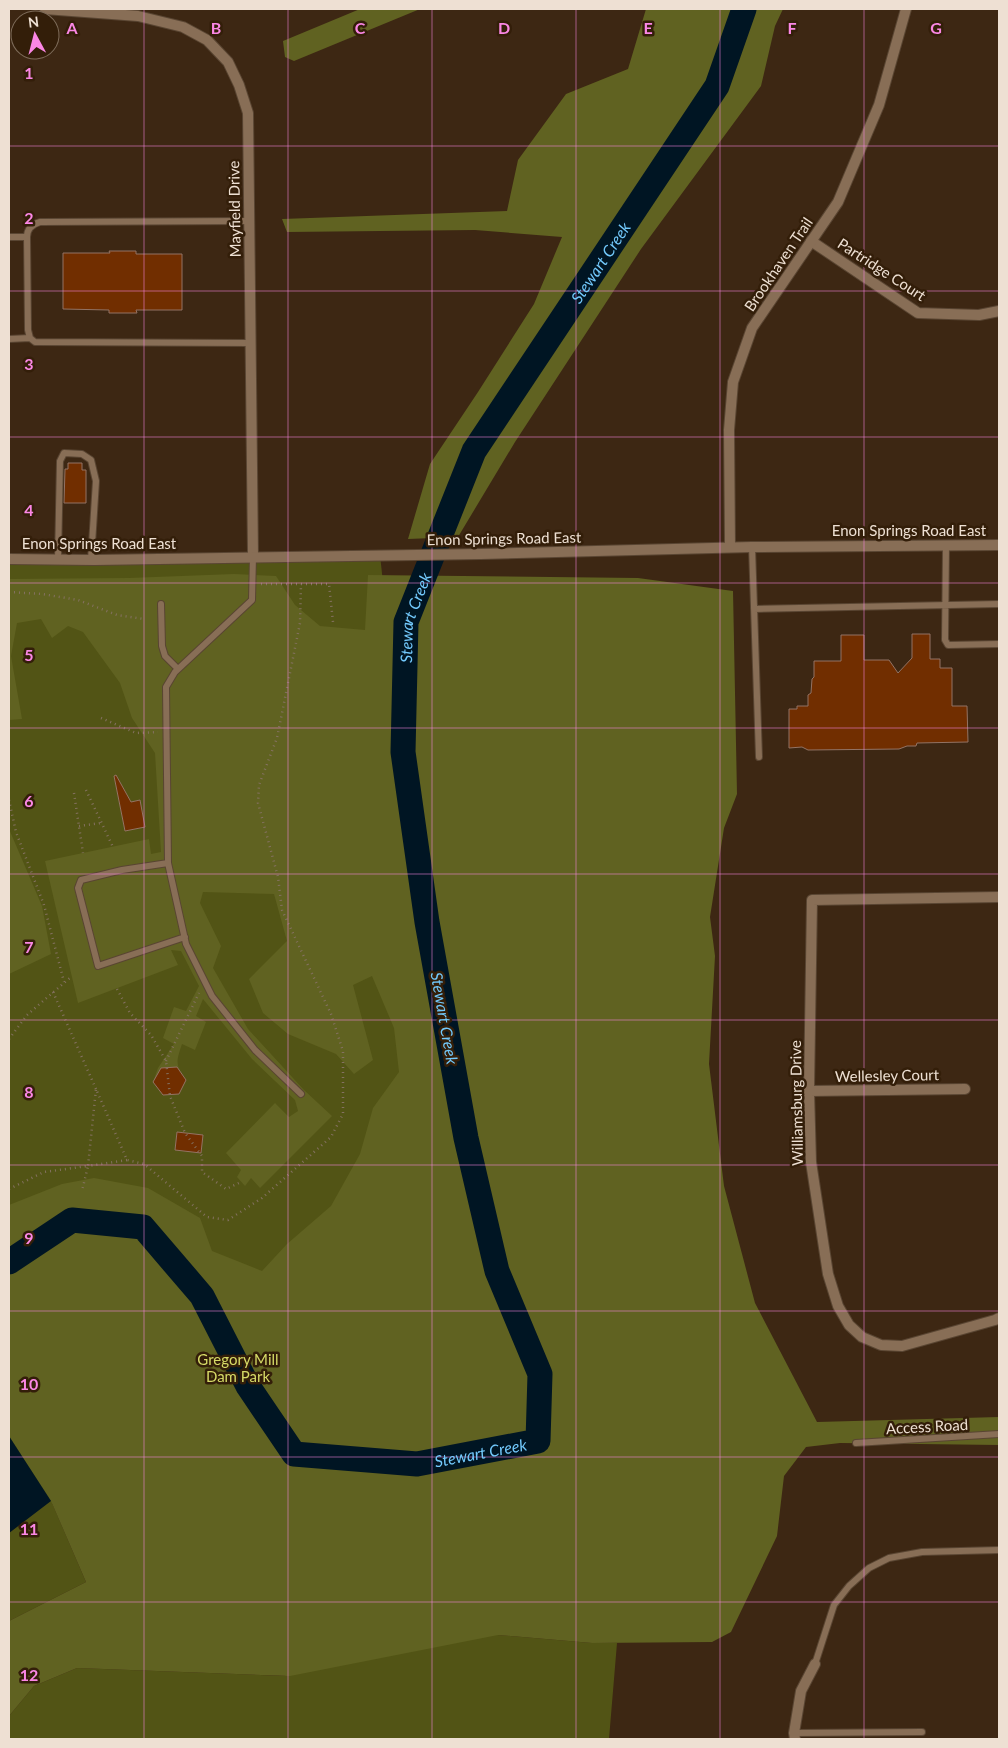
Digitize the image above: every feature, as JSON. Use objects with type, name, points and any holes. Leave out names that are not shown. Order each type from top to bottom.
[{"type":"street","name":"Mayfield Drive","points":[[45,9],[138,16],[183,28],[207,40],[228,62],[239,84],[248,113],[252,556]]},
{"type":"street","name":"Brookhaven Trail","points":[[730,547],[729,430],[733,382],[752,328],[838,202],[879,105],[906,9]]},
{"type":"street","name":"Partridge Court","points":[[811,241],[918,313],[979,315],[999,311]]},
{"type":"street","name":"Enon Springs Road East","points":[[9,559],[91,560],[252,556],[481,554],[730,547],[999,545]]},
{"type":"street","name":"Williamsburg Drive","points":[[999,897],[812,900],[809,1091],[811,1162],[828,1274],[838,1306],[848,1325],[862,1337],[881,1345],[902,1346],[999,1318]]},
{"type":"street","name":"Wellesley Court","points":[[809,1091],[965,1089]]},
{"type":"street","points":[[794,1736],[802,1691],[815,1664]]},
{"type":"lane","points":[[249,221],[40,222],[33,224],[27,232],[27,236],[28,330],[30,338],[35,342],[250,343]]},
{"type":"lane","points":[[9,237],[27,236]]},
{"type":"lane","points":[[9,339],[30,338]]},
{"type":"lane","points":[[58,560],[60,461],[64,453],[82,454],[91,460],[96,481],[91,560]]},
{"type":"lane","points":[[946,545],[945,640],[948,645],[999,644]]},
{"type":"lane","points":[[752,547],[759,757]]},
{"type":"lane","points":[[252,556],[252,600],[178,669],[166,687],[168,863],[186,944],[212,996],[255,1050],[301,1094]]},
{"type":"lane","points":[[161,604],[162,646],[165,656],[178,669]]},
{"type":"lane","points":[[754,609],[999,604]]},
{"type":"lane","points":[[168,863],[122,870],[81,880],[78,888],[98,966],[185,937]]},
{"type":"lane","name":"Access Road","points":[[856,1443],[999,1434]]},
{"type":"lane","points":[[815,1664],[834,1605],[849,1586],[869,1568],[889,1558],[922,1552],[999,1550]]},
{"type":"lane","points":[[794,1736],[922,1732]]},
{"type":"path","points":[[252,584],[329,584],[333,622]]},
{"type":"path","points":[[9,1189],[44,1172],[127,1160],[144,1164],[207,1217],[228,1220],[262,1198],[331,1137],[343,1114],[343,1050],[331,1014],[282,910],[278,877],[258,803],[260,785],[278,738],[300,623],[301,584]]},
{"type":"path","points":[[9,592],[42,594],[78,600],[117,615],[144,619]]},
{"type":"path","points":[[101,718],[136,733],[167,732]]},
{"type":"path","points":[[86,790],[113,847]]},
{"type":"path","points":[[74,793],[83,853]]},
{"type":"path","points":[[9,800],[16,832],[44,905],[64,982]]},
{"type":"path","points":[[79,826],[101,823]]},
{"type":"path","points":[[9,1039],[26,1015],[72,976]]},
{"type":"path","points":[[166,1061],[205,981]]},
{"type":"path","points":[[117,988],[130,1014],[151,1035],[166,1061],[170,1096],[185,1133],[202,1156],[202,1172],[226,1189],[241,1182]]},
{"type":"path","points":[[52,992],[127,1160]]},
{"type":"path","points":[[82,1191],[88,1166],[96,1089]]},
{"type":"green space","points":[[360,9],[420,9],[294,61],[285,57],[283,41]]},
{"type":"green space","points":[[646,9],[783,9],[775,26],[761,86],[641,249],[515,442],[458,537],[408,539],[430,464],[534,304],[562,237],[475,230],[287,232],[282,219],[507,211],[518,160],[566,94],[628,69]]},
{"type":"green space","name":"Gregory Mill Dam Park","points":[[380,555],[498,1635],[592,1643],[617,1643],[609,1739],[9,1739],[9,1716],[34,1686],[77,1668],[286,1676],[52,1503],[86,1582],[9,1621],[9,1533],[50,1501],[9,1446],[9,559]]},
{"type":"green space","points":[[234,574],[276,576],[295,605],[320,626],[365,630],[368,575],[638,578],[733,591],[737,794],[724,828],[710,917],[715,956],[709,1064],[724,1186],[755,1303],[817,1422],[999,1417],[999,1445],[840,1443],[806,1447],[784,1476],[777,1536],[731,1632],[712,1642],[592,1643],[498,1635],[290,1676],[77,1668],[34,1686],[9,1716],[9,1621],[86,1582],[51,1501],[9,1436],[9,1205],[62,1184],[94,1178],[148,1188],[200,1218],[212,1251],[262,1271],[287,1244],[331,1206],[360,1154],[373,1108],[399,1072],[394,1028],[372,976],[353,985],[373,1060],[354,1074],[336,1054],[288,1034],[263,1013],[249,979],[287,941],[274,894],[203,892],[200,903],[221,946],[213,968],[248,1029],[304,1090],[332,1116],[260,1188],[251,1178],[245,1186],[237,1177],[241,1170],[226,1153],[275,1103],[289,1117],[298,1111],[295,1100],[252,1059],[203,999],[196,1016],[206,1022],[195,1050],[182,1044],[179,1055],[178,1066],[186,1080],[179,1094],[163,1095],[153,1082],[158,1068],[174,1044],[163,1038],[174,1007],[186,1011],[199,986],[181,951],[171,950],[178,965],[78,1003],[45,861],[149,839],[151,854],[161,852],[155,753],[132,718],[120,683],[83,632],[68,626],[52,638],[41,619],[17,623],[11,656],[22,719],[9,720],[9,579],[129,578]]},
{"type":"green space","points":[[9,829],[42,906],[51,954],[9,974]]},
{"type":"water","points":[[9,1436],[51,1501],[9,1533]]},
{"type":"building","points":[[109,251],[136,251],[136,254],[182,254],[182,310],[136,310],[137,313],[109,313],[109,310],[63,309],[63,253],[110,253]]},
{"type":"building","points":[[68,463],[82,463],[82,470],[86,470],[86,503],[64,503],[65,469],[68,469]]},
{"type":"building","points":[[912,634],[930,634],[930,659],[940,659],[940,668],[952,668],[952,706],[967,706],[968,742],[917,743],[916,746],[907,746],[899,749],[808,750],[802,747],[789,748],[789,709],[797,709],[797,706],[808,706],[808,695],[811,693],[812,679],[814,677],[814,661],[841,661],[841,635],[864,635],[864,660],[889,660],[898,673],[912,658]]},
{"type":"building","points":[[116,775],[131,802],[140,800],[145,827],[125,831],[114,776]]},
{"type":"building","points":[[177,1067],[186,1080],[179,1094],[163,1095],[153,1082],[161,1068]]},
{"type":"building","points":[[177,1132],[203,1135],[201,1153],[175,1150]]},
{"type":"waterway","name":"Stewart Creek","points":[[9,1262],[72,1220],[143,1227],[202,1296],[248,1386],[294,1454],[417,1464],[538,1441],[540,1374],[497,1271],[466,1138],[427,922],[403,752],[406,622],[474,451],[717,86],[744,9]]}]
